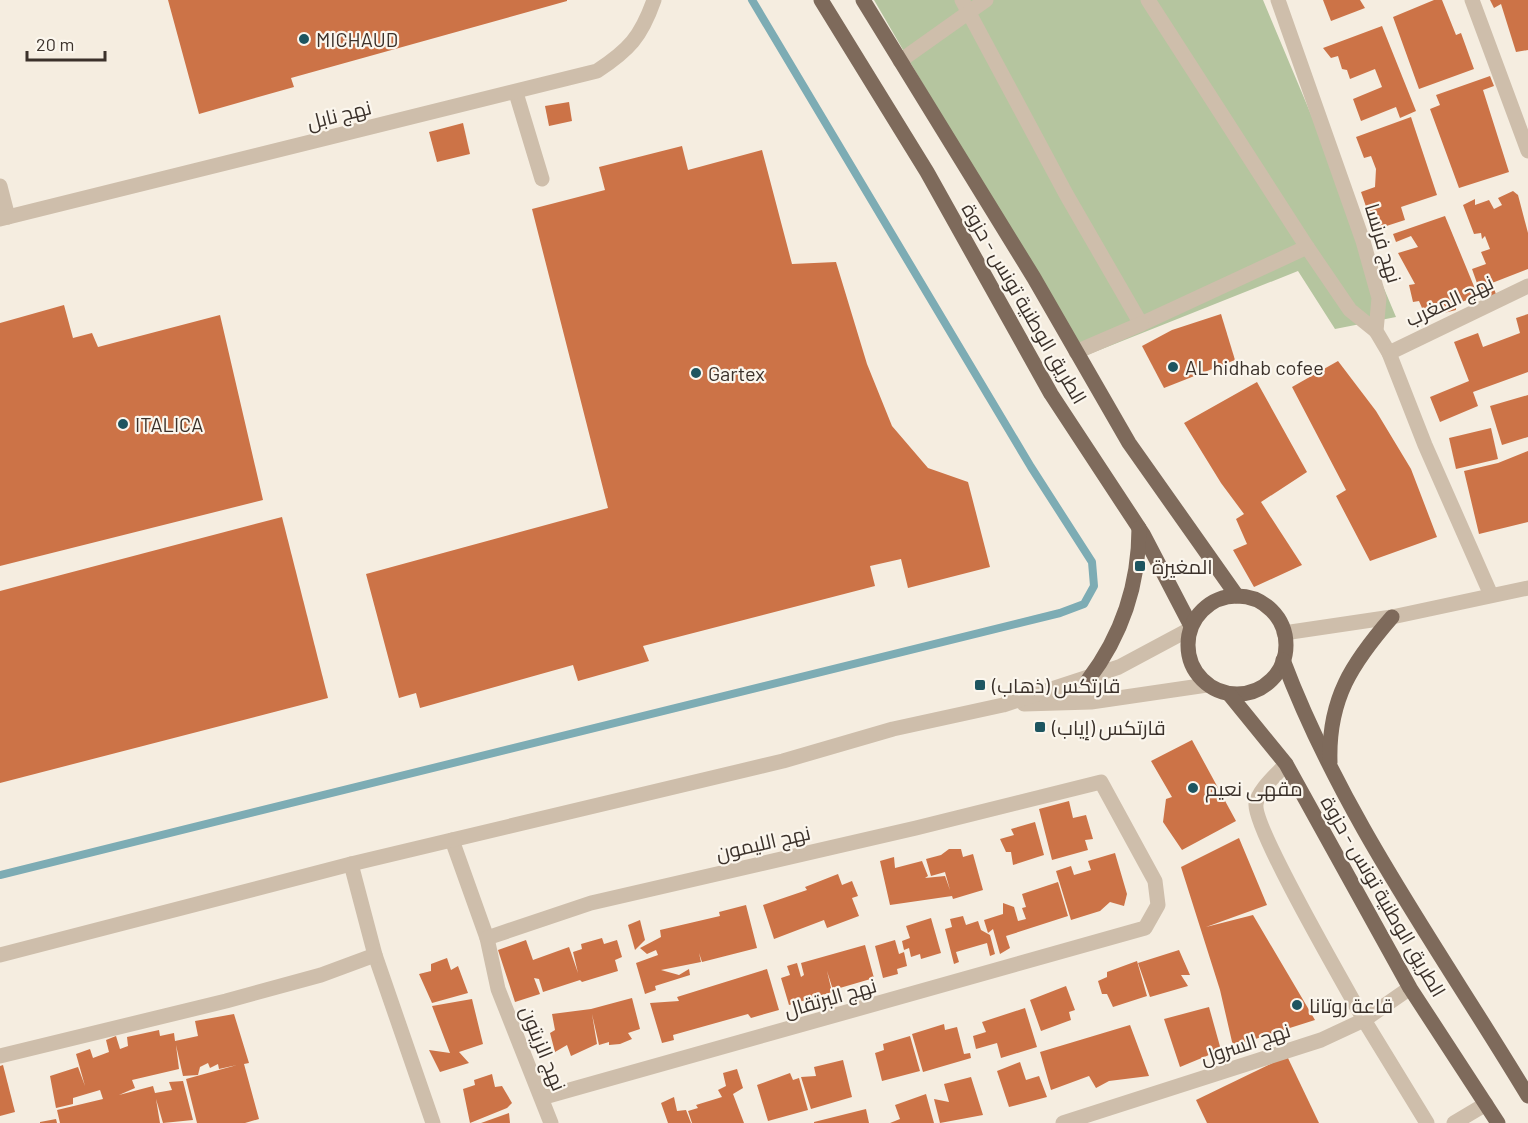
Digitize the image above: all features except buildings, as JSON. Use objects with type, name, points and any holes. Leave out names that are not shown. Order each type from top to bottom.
[{"type":"main road","name":"الطريق الوطنية تونس - حزوة","points":[[821,0],[927,172],[1051,394],[1139,528],[1191,628]]},
{"type":"main road","name":"الطريق الوطنية تونس - حزوة","points":[[863,0],[1129,443],[1237,596]]},
{"type":"main road","points":[[1088,680],[1119,629],[1132,591],[1139,528]]},
{"type":"main road","points":[[1237,596],[1253,598],[1267,606],[1278,618],[1284,633],[1283,660],[1277,673],[1262,687],[1243,694],[1229,694],[1208,685],[1192,666],[1188,654],[1191,628],[1199,614],[1209,604],[1223,598],[1237,596]]},
{"type":"main road","points":[[1330,765],[1332,720],[1345,681],[1372,640],[1392,617]]},
{"type":"main road","name":"الطريق الوطنية تونس - حزوة","points":[[1283,660],[1302,710],[1382,864],[1528,1096]]},
{"type":"main road","name":"الطريق الوطنية تونس - حزوة","points":[[1229,694],[1286,764],[1410,988],[1498,1123]]},
{"type":"street","name":"نهج نابل","points":[[4,218],[516,93],[597,71],[624,53],[641,33],[654,0]]},
{"type":"street","points":[[900,61],[965,6],[986,0]]},
{"type":"street","points":[[1148,0],[1350,310],[1376,331],[1389,353],[1425,445],[1491,595]]},
{"type":"street","name":"نهج فرنسا","points":[[1278,0],[1363,241],[1379,298],[1376,331]]},
{"type":"street","points":[[1472,0],[1528,151]]},
{"type":"street","points":[[965,6],[1066,194],[1141,324]]},
{"type":"street","points":[[516,93],[542,179]]},
{"type":"street","points":[[0,186],[4,218]]},
{"type":"street","points":[[1076,352],[1307,247]]},
{"type":"street","name":"نهج المغرب","points":[[1389,353],[1528,286]]},
{"type":"street","points":[[1284,633],[1392,617],[1528,588]]},
{"type":"street","points":[[0,955],[351,864],[772,763],[893,729],[1003,705],[1088,680],[1151,652],[1191,628]]},
{"type":"street","points":[[1003,705],[1091,702],[1208,685]]},
{"type":"street","points":[[1286,764],[1261,794],[1256,804],[1271,847],[1364,1020],[1427,1123]]},
{"type":"street","name":"نهج البرتقال","points":[[542,1098],[1145,928],[1158,905],[1155,881],[1101,782]]},
{"type":"street","name":"نهج الليمون","points":[[487,938],[591,903],[916,828],[1101,782]]},
{"type":"street","points":[[452,840],[487,938]]},
{"type":"street","points":[[351,864],[375,955],[433,1123]]},
{"type":"street","name":"نهج الزيتون","points":[[487,938],[498,989],[550,1123]]},
{"type":"street","points":[[0,1056],[237,998],[321,975],[375,955]]},
{"type":"street","name":"نهج السرول","points":[[1063,1123],[1321,1040],[1364,1020],[1410,988]]},
{"type":"street","points":[[1455,1123],[1486,1104]]},
{"type":"green space","points":[[874,0],[1263,0],[1396,317],[1335,329],[1298,271],[1082,357]]},
{"type":"waterway","points":[[0,875],[1060,613],[1084,604],[1094,586],[1092,562],[1031,467],[752,0]]},
{"type":"place","name":"MICHAUD","points":[[304,39]]},
{"type":"place","name":"AL hidhab cofee","points":[[1173,367]]},
{"type":"place","name":"Gartex","points":[[696,373]]},
{"type":"place","name":"ITALICA","points":[[123,424]]},
{"type":"place","name":"المغيرة","points":[[1140,566]]},
{"type":"place","name":"قارتكس (ذهاب)","points":[[980,685]]},
{"type":"place","name":"قارتكس (إياب)","points":[[1040,727]]},
{"type":"place","name":"مقهى نعيم","points":[[1193,788]]},
{"type":"place","name":"قاعة روتانا","points":[[1297,1005]]}]
